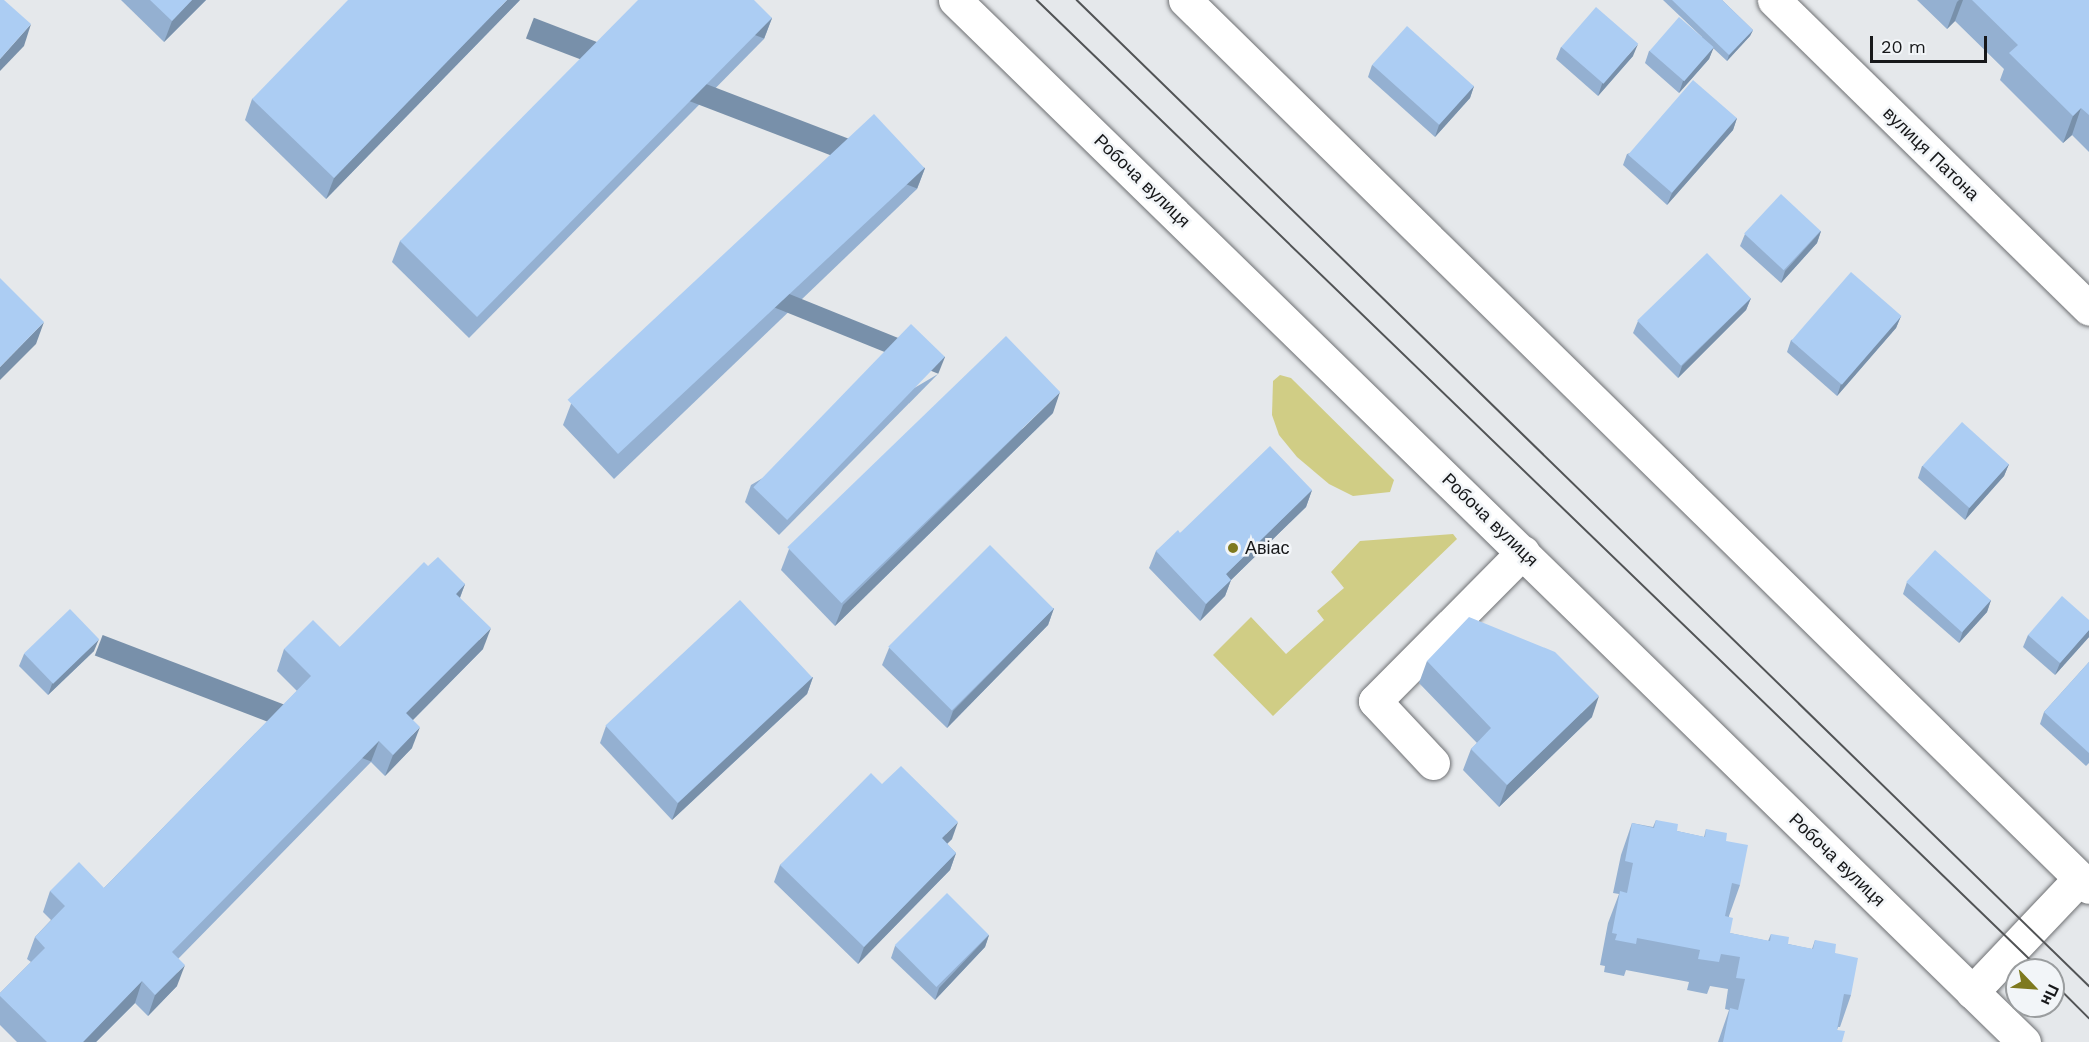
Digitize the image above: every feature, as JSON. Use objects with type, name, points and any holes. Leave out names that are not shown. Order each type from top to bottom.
[{"type":"main road","name":"Робоча вулиця","points":[[955,0],[2024,1042]]},
{"type":"main road","points":[[1185,0],[2086,877],[1972,992]]},
{"type":"main road","name":"вулиця Патона","points":[[1774,0],[2089,308]]},
{"type":"main road","points":[[1432,763],[1375,701],[1523,552]]},
{"type":"shaded area","points":[[1280,375],[1291,378],[1394,480],[1390,492],[1353,496],[1329,484],[1297,457],[1279,435],[1272,415],[1273,381]]},
{"type":"shaded area","points":[[1453,534],[1457,539],[1273,716],[1213,655],[1251,617],[1286,654],[1324,620],[1317,611],[1344,588],[1331,572],[1360,541]]},
{"type":"building","points":[[0,0],[4,0],[31,24],[0,59]]},
{"type":"building","points":[[150,0],[192,0],[172,21]]},
{"type":"building","points":[[348,0],[507,0],[334,178],[252,99]]},
{"type":"building","points":[[638,0],[754,0],[772,18],[477,317],[400,241]]},
{"type":"building","points":[[1672,0],[1722,0],[1753,30],[1729,55]]},
{"type":"building","points":[[1972,0],[2089,0],[2089,115],[2081,108],[2073,116],[2009,53],[2018,45]]},
{"type":"building","points":[[1596,7],[1638,44],[1603,84],[1561,47]]},
{"type":"building","points":[[1679,17],[1714,47],[1684,81],[1649,51]]},
{"type":"building","points":[[1407,26],[1474,86],[1439,125],[1372,65]]},
{"type":"building","points":[[1693,80],[1737,118],[1672,193],[1628,155]]},
{"type":"building","points":[[874,114],[924,168],[618,454],[568,400]]},
{"type":"building","points":[[1781,194],[1820,231],[1784,270],[1744,233]]},
{"type":"building","points":[[1707,253],[1751,298],[1681,366],[1637,320]]},
{"type":"building","points":[[1851,272],[1902,316],[1842,385],[1791,341]]},
{"type":"building","points":[[0,278],[44,322],[0,367]]},
{"type":"building","points":[[911,324],[945,357],[787,520],[753,487]]},
{"type":"building","points":[[1006,336],[1060,392],[842,603],[787,547]]},
{"type":"building","points":[[1962,422],[2009,464],[1969,508],[1923,466]]},
{"type":"building","points":[[1270,446],[1312,490],[1226,574],[1231,580],[1206,604],[1156,551],[1178,530],[1180,533]]},
{"type":"building","points":[[990,545],[1054,609],[952,710],[888,647]]},
{"type":"building","points":[[1935,550],[1991,600],[1962,632],[1906,582]]},
{"type":"building","points":[[438,557],[465,584],[456,594],[491,628],[406,713],[420,727],[393,755],[379,741],[172,952],[185,965],[155,995],[142,981],[83,1042],[47,1042],[0,996],[0,993],[45,948],[35,937],[65,906],[50,891],[79,862],[104,888],[311,676],[284,649],[313,620],[340,647],[424,562],[428,566]]},
{"type":"building","points":[[2062,596],[2089,620],[2089,630],[2060,663],[2028,635]]},
{"type":"building","points":[[740,600],[812,678],[678,803],[605,725]]},
{"type":"building","points":[[70,609],[99,639],[53,684],[24,653]]},
{"type":"building","points":[[1469,617],[1555,652],[1599,696],[1507,785],[1471,749],[1491,728],[1427,661]]},
{"type":"building","points":[[2089,662],[2089,753],[2044,712]]},
{"type":"building","points":[[901,766],[958,822],[942,838],[956,853],[864,947],[780,865],[871,773],[882,784]]},
{"type":"building","points":[[1656,820],[1678,824],[1677,831],[1705,837],[1706,829],[1727,833],[1726,841],[1748,845],[1740,885],[1732,883],[1725,916],[1733,918],[1730,933],[1770,941],[1771,934],[1789,937],[1788,944],[1813,949],[1815,940],[1836,944],[1835,953],[1858,958],[1851,995],[1844,994],[1837,1030],[1845,1031],[1842,1042],[1723,1042],[1730,1008],[1738,1010],[1745,979],[1736,978],[1740,957],[1721,954],[1719,962],[1698,959],[1700,950],[1637,938],[1636,944],[1615,940],[1617,934],[1612,933],[1620,891],[1627,893],[1633,863],[1625,861],[1632,823],[1654,828]]},
{"type":"building","points":[[947,893],[989,935],[936,987],[895,945]]},
{"type":"tram line","points":[[1037,0],[2029,958]]},
{"type":"tram line","points":[[1077,0],[2089,986]]},
{"type":"tram line","points":[[2065,994],[2089,1018]]},
{"type":"place","name":"Авіас","points":[[1233,548]]}]
